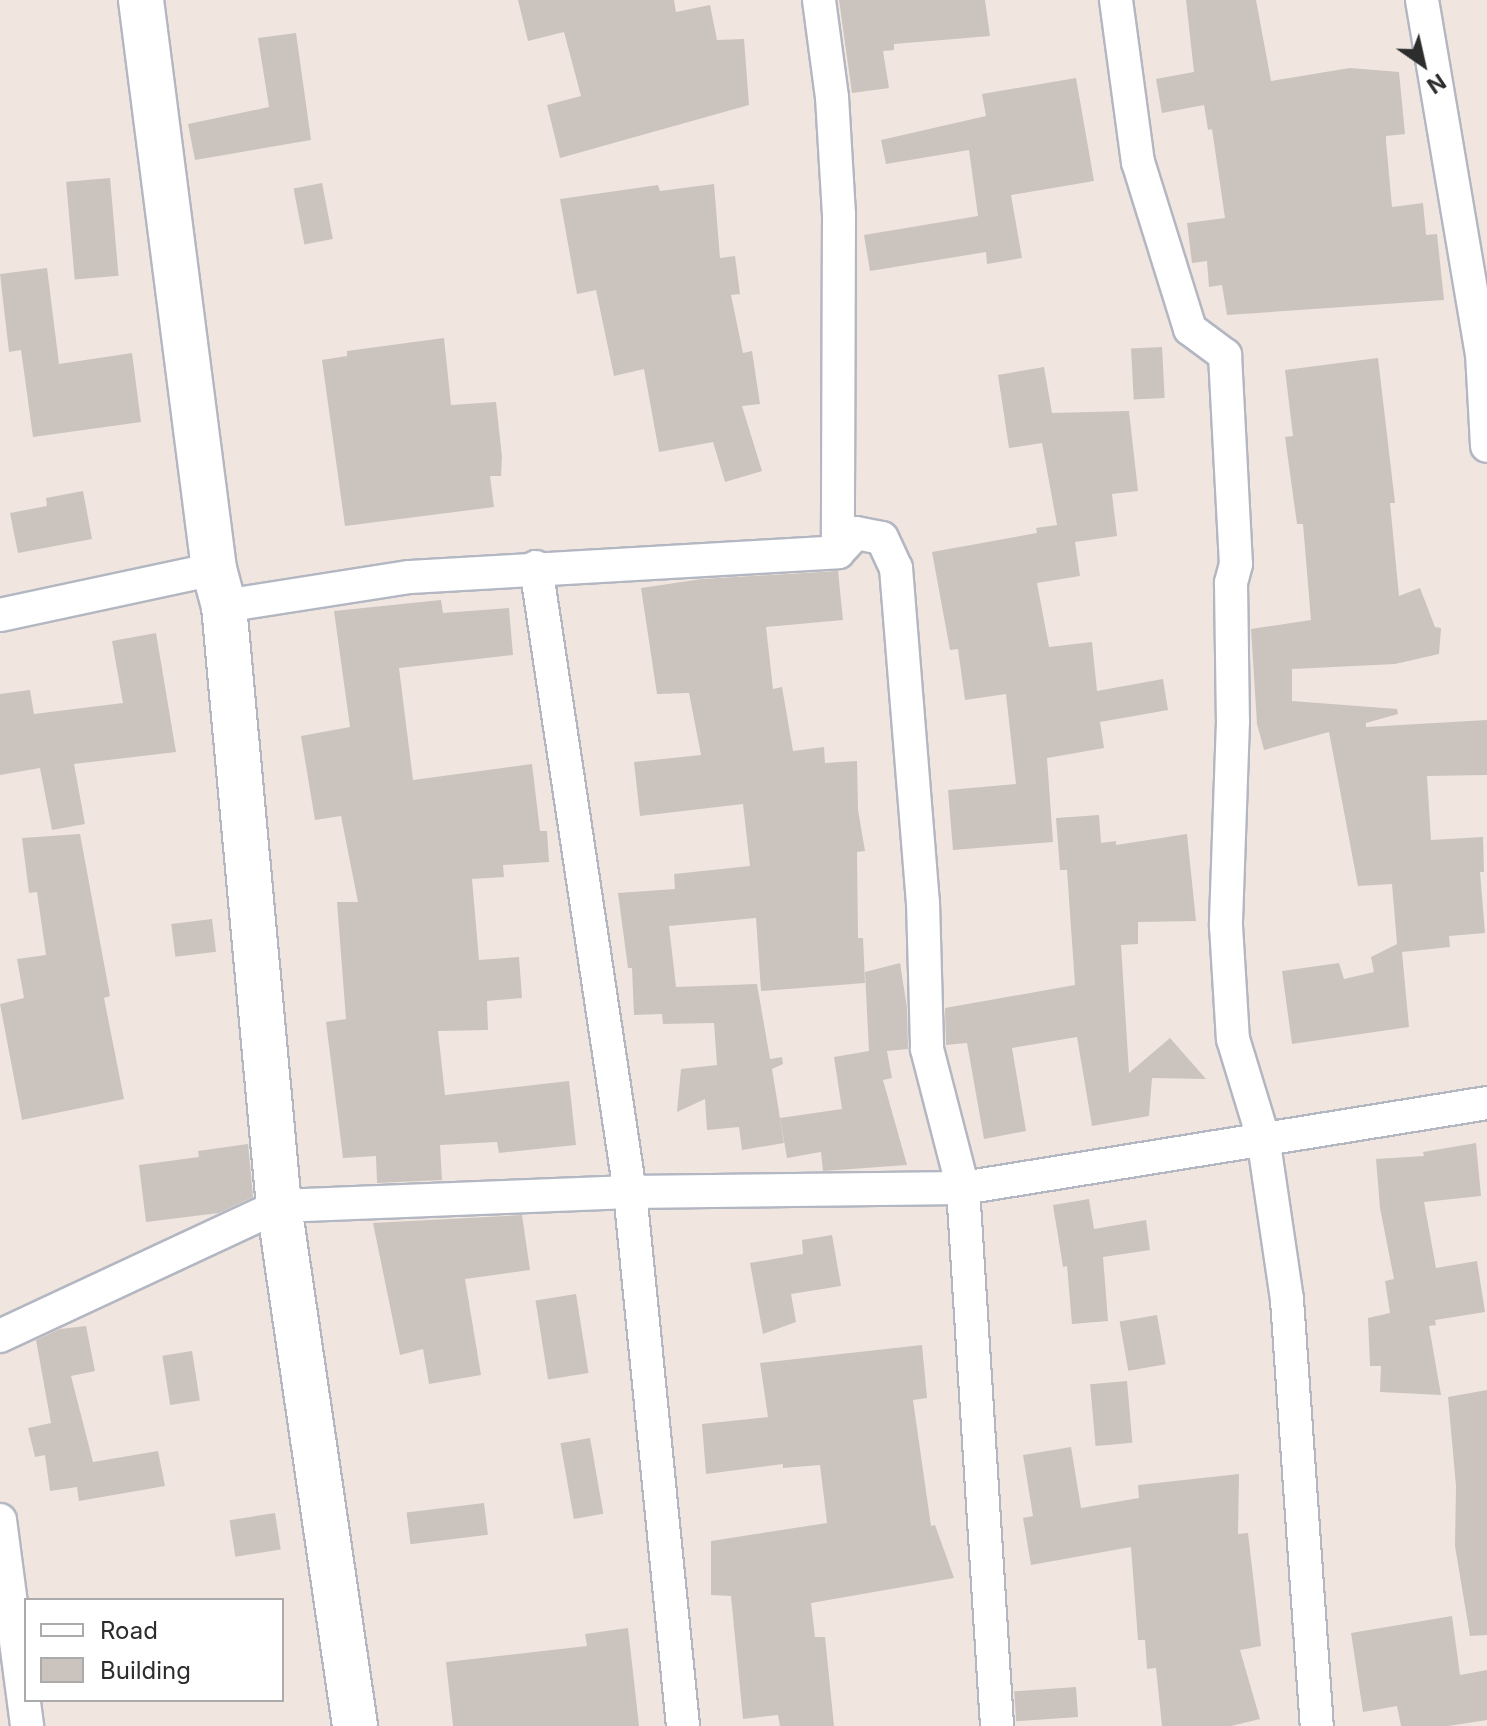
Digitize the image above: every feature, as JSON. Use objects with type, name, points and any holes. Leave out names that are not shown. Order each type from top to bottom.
[{"type":"street","points":[[141,0],[219,588],[279,1206],[355,1726]]},
{"type":"street","points":[[819,0],[832,97],[839,215],[838,552]]},
{"type":"street","points":[[1116,0],[1138,162],[1190,329],[1225,355],[1236,564],[1231,583],[1233,721],[1226,926],[1233,1039],[1263,1137],[1287,1300],[1317,1726]]},
{"type":"street","points":[[1422,0],[1482,353],[1487,446]]},
{"type":"street","points":[[0,615],[219,588],[289,593],[410,577],[536,567],[838,552],[856,533],[882,538],[896,568],[923,902],[927,1049],[963,1188],[997,1726]]},
{"type":"street","points":[[536,567],[630,1192],[683,1726]]},
{"type":"street","points":[[0,1336],[279,1206],[630,1192],[963,1188],[1487,1103]]},
{"type":"street","points":[[0,1520],[27,1726]]},
{"type":"building","points":[[518,0],[674,0],[676,12],[710,5],[717,40],[744,39],[749,105],[560,158],[547,105],[581,96],[564,32],[528,41]]},
{"type":"building","points":[[839,0],[985,0],[990,36],[894,44],[894,50],[883,51],[889,88],[852,93]]},
{"type":"building","points":[[1186,0],[1256,0],[1271,81],[1350,68],[1399,72],[1405,134],[1386,136],[1392,207],[1423,203],[1426,235],[1437,234],[1444,300],[1227,315],[1222,285],[1209,287],[1207,261],[1192,263],[1187,223],[1225,218],[1212,129],[1208,130],[1204,105],[1162,113],[1156,79],[1194,72]]},
{"type":"building","points":[[296,33],[311,140],[195,160],[188,124],[269,107],[258,38]]},
{"type":"building","points":[[1076,78],[1094,181],[1011,195],[1022,258],[987,264],[986,252],[870,271],[864,235],[978,216],[969,150],[886,164],[881,140],[986,116],[982,94]]},
{"type":"building","points":[[110,178],[119,276],[75,279],[66,182]]},
{"type":"building","points":[[322,183],[333,239],[304,244],[294,189]]},
{"type":"building","points":[[714,184],[720,258],[735,256],[740,294],[731,295],[743,353],[752,351],[760,404],[742,406],[762,471],[725,482],[713,442],[659,452],[644,369],[614,376],[596,290],[577,294],[560,199],[658,185],[660,191]]},
{"type":"building","points":[[47,268],[59,364],[132,353],[141,422],[33,437],[21,350],[9,352],[0,274]]},
{"type":"building","points":[[444,338],[451,405],[496,402],[502,457],[501,476],[490,476],[494,507],[345,526],[322,360],[347,356],[347,351]]},
{"type":"building","points":[[1162,347],[1165,398],[1134,400],[1131,349]]},
{"type":"building","points":[[1378,358],[1395,503],[1390,503],[1399,596],[1420,588],[1435,627],[1441,628],[1439,654],[1395,664],[1292,669],[1292,701],[1397,709],[1398,714],[1366,723],[1366,727],[1487,720],[1487,775],[1427,776],[1431,840],[1483,837],[1484,872],[1480,872],[1485,933],[1449,936],[1450,947],[1402,952],[1409,1027],[1292,1044],[1282,971],[1339,963],[1344,979],[1374,972],[1371,957],[1397,944],[1392,884],[1358,886],[1329,732],[1264,750],[1257,724],[1251,629],[1311,620],[1303,524],[1297,524],[1285,437],[1293,436],[1285,370]]},
{"type":"building","points":[[1044,367],[1052,413],[1129,411],[1138,491],[1112,494],[1117,536],[1075,542],[1080,576],[1037,583],[1049,647],[1092,642],[1097,691],[1163,679],[1168,710],[1100,722],[1104,748],[1047,758],[1053,842],[953,850],[948,790],[1016,784],[1006,694],[965,700],[958,649],[950,650],[932,552],[1037,533],[1036,528],[1057,525],[1042,443],[1009,448],[998,375]]},
{"type":"building","points":[[83,491],[92,539],[18,553],[10,513],[47,506],[46,498]]},
{"type":"building","points":[[838,571],[843,620],[766,627],[773,689],[782,687],[793,751],[824,747],[825,763],[857,761],[858,810],[865,851],[857,852],[858,938],[863,938],[865,983],[761,991],[756,918],[669,926],[676,987],[757,984],[770,1059],[782,1057],[783,1064],[772,1069],[784,1143],[742,1150],[739,1127],[707,1130],[705,1099],[677,1112],[681,1069],[717,1065],[714,1023],[663,1024],[662,1014],[634,1015],[632,968],[628,968],[618,893],[675,889],[674,874],[750,866],[743,804],[640,816],[634,762],[701,755],[689,693],[657,694],[641,588],[702,579]]},
{"type":"building","points":[[441,600],[443,613],[509,608],[513,655],[399,668],[413,780],[532,764],[540,831],[547,831],[549,862],[503,865],[504,877],[472,879],[479,960],[519,957],[522,998],[487,1001],[488,1030],[438,1031],[445,1095],[569,1081],[576,1145],[499,1153],[497,1142],[440,1145],[442,1180],[377,1183],[376,1156],[343,1158],[326,1022],[346,1019],[337,902],[358,902],[341,816],[315,820],[301,736],[350,727],[334,611]]},
{"type":"building","points":[[156,633],[176,752],[74,764],[85,824],[52,830],[40,768],[0,775],[0,694],[30,690],[34,714],[123,703],[112,641]]},
{"type":"building","points":[[1099,815],[1101,843],[1116,841],[1116,845],[1187,834],[1196,921],[1138,922],[1138,944],[1121,945],[1129,1073],[1170,1038],[1206,1079],[1152,1078],[1149,1116],[1092,1126],[1077,1037],[1012,1048],[1026,1131],[984,1139],[967,1043],[946,1045],[945,1008],[1075,985],[1067,870],[1060,870],[1056,818]]},
{"type":"building","points":[[80,834],[110,996],[104,998],[124,1099],[22,1120],[0,1004],[24,998],[17,959],[46,955],[37,892],[29,893],[22,838]]},
{"type":"building","points":[[212,919],[216,952],[175,957],[171,924]]},
{"type":"building","points":[[900,963],[907,1008],[908,1049],[887,1051],[892,1078],[883,1080],[907,1165],[823,1171],[821,1152],[787,1158],[780,1118],[842,1109],[834,1057],[869,1051],[865,972]]},
{"type":"building","points":[[1476,1143],[1481,1196],[1424,1202],[1436,1268],[1477,1261],[1485,1312],[1435,1320],[1436,1325],[1429,1326],[1441,1395],[1380,1392],[1381,1366],[1370,1366],[1368,1318],[1390,1313],[1385,1281],[1394,1279],[1380,1208],[1376,1159],[1424,1156],[1423,1152]]},
{"type":"building","points":[[248,1144],[253,1197],[219,1213],[146,1222],[139,1165],[199,1157],[198,1151]]},
{"type":"building","points":[[1089,1199],[1094,1229],[1146,1220],[1150,1250],[1103,1257],[1108,1321],[1072,1324],[1067,1266],[1063,1267],[1053,1205]]},
{"type":"building","points":[[522,1215],[530,1270],[465,1279],[481,1375],[429,1384],[423,1349],[400,1355],[373,1223]]},
{"type":"building","points":[[832,1235],[841,1286],[791,1294],[796,1322],[763,1334],[750,1263],[803,1254],[802,1240]]},
{"type":"building","points":[[576,1294],[589,1373],[548,1379],[536,1300]]},
{"type":"building","points":[[1157,1315],[1166,1364],[1128,1371],[1120,1322]]},
{"type":"building","points":[[86,1326],[95,1371],[71,1376],[93,1462],[158,1451],[165,1486],[79,1501],[77,1487],[50,1491],[45,1455],[35,1457],[28,1428],[51,1423],[36,1340],[60,1329]]},
{"type":"building","points":[[922,1345],[927,1398],[913,1400],[931,1526],[935,1525],[954,1578],[811,1603],[815,1637],[825,1637],[834,1726],[780,1726],[778,1715],[743,1719],[731,1596],[711,1595],[711,1541],[827,1523],[820,1465],[783,1468],[783,1464],[706,1474],[702,1424],[768,1417],[760,1363]]},
{"type":"building","points":[[192,1351],[200,1400],[170,1405],[162,1356]]},
{"type":"building","points":[[1127,1381],[1132,1443],[1096,1446],[1090,1384]]},
{"type":"building","points":[[1487,1390],[1487,1635],[1470,1636],[1455,1546],[1456,1486],[1448,1397]]},
{"type":"building","points":[[590,1438],[603,1514],[574,1519],[560,1443]]},
{"type":"building","points":[[1071,1447],[1081,1508],[1139,1498],[1138,1485],[1239,1474],[1238,1534],[1248,1533],[1261,1646],[1240,1650],[1260,1719],[1231,1726],[1162,1726],[1156,1668],[1147,1669],[1145,1640],[1138,1640],[1131,1547],[1031,1565],[1023,1518],[1033,1516],[1023,1455]]},
{"type":"building","points":[[484,1503],[488,1535],[410,1544],[407,1513]]},
{"type":"building","points":[[275,1513],[281,1550],[235,1557],[230,1520]]},
{"type":"building","points":[[1452,1616],[1460,1675],[1487,1670],[1487,1720],[1448,1726],[1401,1726],[1397,1706],[1363,1712],[1351,1633]]},
{"type":"building","points":[[628,1628],[639,1726],[453,1726],[446,1662],[587,1646],[585,1634]]},
{"type":"building","points":[[1076,1687],[1078,1717],[1016,1721],[1014,1691]]}]
